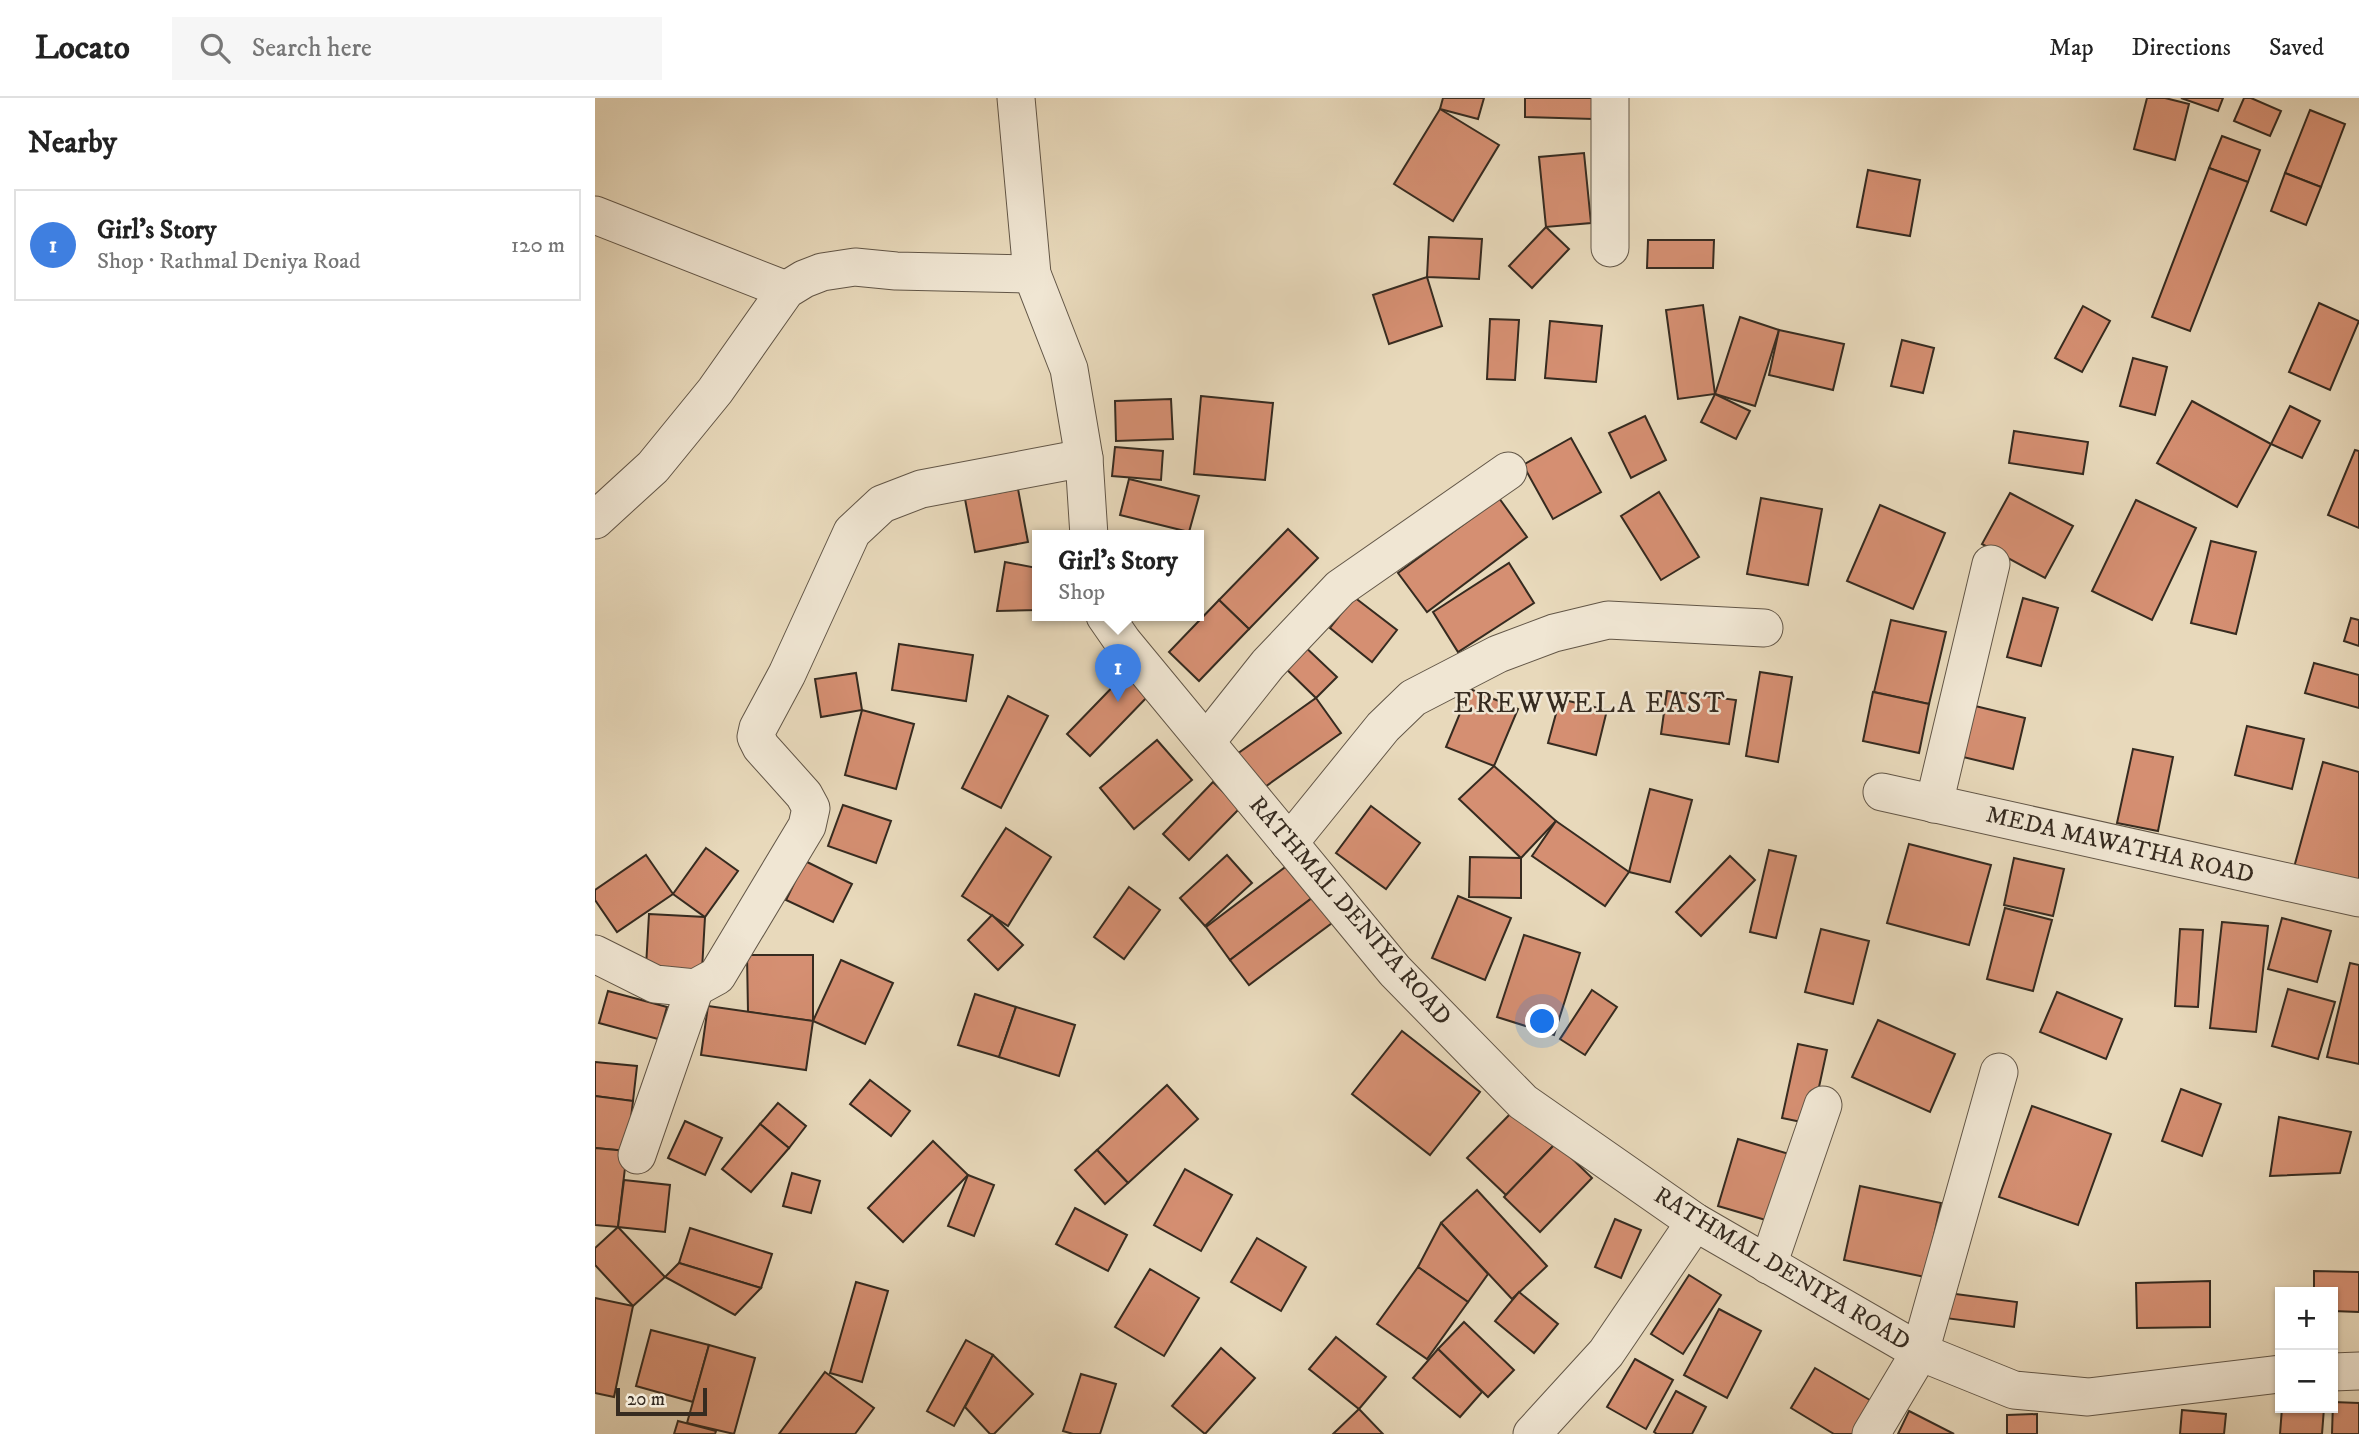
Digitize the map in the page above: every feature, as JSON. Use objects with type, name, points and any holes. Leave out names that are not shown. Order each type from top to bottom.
[{"type":"street","points":[[1016,98],[1032,274],[1069,369],[1084,458],[1090,530]]},
{"type":"street","points":[[1610,248],[1611,98]]},
{"type":"street","points":[[595,215],[786,290]]},
{"type":"street","points":[[595,520],[653,467],[715,391],[786,290],[804,279],[822,272],[855,267],[896,271],[1032,274]]},
{"type":"street","points":[[595,954],[655,984],[695,988],[717,976],[807,826],[811,808],[804,795],[761,747],[756,737],[852,532],[882,504],[921,489],[1084,458]]},
{"type":"street","points":[[1206,742],[1268,664],[1340,588],[1508,471]]},
{"type":"street","points":[[1934,804],[1990,564]]},
{"type":"street","points":[[1289,843],[1383,727],[1413,698],[1498,654],[1554,633],[1608,620],[1764,628]]},
{"type":"street","name":"RATHMAL DENIYA ROAD","points":[[1108,621],[1395,971],[1523,1102],[1695,1222],[1920,1352],[2014,1390],[2088,1397],[2275,1375]]},
{"type":"street","name":"MEDA MAWATHA ROAD","points":[[1882,792],[2359,898]]},
{"type":"street","points":[[636,1155],[695,988]]},
{"type":"street","points":[[1871,1434],[1920,1352],[1999,1072]]},
{"type":"street","points":[[1768,1265],[1823,1105]]},
{"type":"street","points":[[1532,1434],[1606,1353],[1695,1222]]},
{"type":"street","points":[[2338,1372],[2359,1371]]},
{"type":"building","points":[[1443,98],[1484,98],[1478,119],[1440,109]]},
{"type":"building","points":[[1525,98],[1594,98],[1593,119],[1525,117]]},
{"type":"building","points":[[2147,98],[2165,98],[2189,104],[2175,160],[2134,149]]},
{"type":"building","points":[[2181,98],[2223,98],[2218,111]]},
{"type":"building","points":[[2244,98],[2251,98],[2281,111],[2270,136],[2234,121]]},
{"type":"building","points":[[1440,109],[1499,145],[1453,221],[1394,184]]},
{"type":"building","points":[[2310,110],[2345,124],[2321,187],[2285,173]]},
{"type":"building","points":[[2222,136],[2260,150],[2248,182],[2209,168]]},
{"type":"building","points":[[1584,153],[1591,223],[1546,227],[1539,157]]},
{"type":"building","points":[[2209,168],[2248,182],[2190,331],[2152,317]]},
{"type":"building","points":[[1868,170],[1920,180],[1910,236],[1857,227]]},
{"type":"building","points":[[2285,173],[2321,187],[2306,225],[2271,211]]},
{"type":"building","points":[[1546,227],[1569,249],[1532,288],[1509,266]]},
{"type":"building","points":[[1429,237],[1482,239],[1479,279],[1427,277]]},
{"type":"building","points":[[1648,240],[1714,240],[1713,268],[1647,268]]},
{"type":"building","points":[[1427,277],[1442,326],[1389,344],[1373,295]]},
{"type":"building","points":[[2319,303],[2359,321],[2330,390],[2289,372]]},
{"type":"building","points":[[1703,305],[1715,394],[1678,399],[1666,310]]},
{"type":"building","points":[[2083,306],[2110,321],[2082,372],[2055,358]]},
{"type":"building","points":[[1740,317],[1779,330],[1755,406],[1715,394]]},
{"type":"building","points":[[1490,319],[1519,320],[1515,380],[1487,379]]},
{"type":"building","points":[[1550,321],[1602,326],[1596,382],[1545,378]]},
{"type":"building","points":[[1779,330],[1844,344],[1833,390],[1769,375]]},
{"type":"building","points":[[1902,340],[1934,348],[1923,393],[1891,386]]},
{"type":"building","points":[[2133,358],[2167,367],[2155,415],[2120,406]]},
{"type":"building","points":[[1715,394],[1750,411],[1736,439],[1701,422]]},
{"type":"building","points":[[1201,396],[1273,403],[1265,480],[1194,474]]},
{"type":"building","points":[[1171,399],[1173,439],[1116,441],[1115,401]]},
{"type":"building","points":[[2192,401],[2271,444],[2237,507],[2157,463]]},
{"type":"building","points":[[2290,406],[2320,421],[2302,458],[2271,444]]},
{"type":"building","points":[[1645,416],[1666,460],[1631,478],[1609,433]]},
{"type":"building","points":[[2014,431],[2088,442],[2083,474],[2009,463]]},
{"type":"building","points":[[1571,438],[1601,492],[1553,519],[1523,465]]},
{"type":"building","points":[[1115,447],[1163,451],[1161,480],[1112,476]]},
{"type":"building","points":[[2355,450],[2359,451],[2359,528],[2328,515]]},
{"type":"building","points":[[1129,479],[1199,496],[1190,530],[1120,515]]},
{"type":"building","points":[[1018,489],[1028,542],[975,552],[965,499]]},
{"type":"building","points":[[1659,492],[1699,557],[1661,580],[1621,516]]},
{"type":"building","points":[[2010,493],[2073,526],[2045,578],[1982,544]]},
{"type":"building","points":[[1499,498],[1527,537],[1427,612],[1398,573]]},
{"type":"building","points":[[1761,498],[1822,509],[1808,585],[1747,574]]},
{"type":"building","points":[[2136,500],[2196,528],[2152,620],[2092,591]]},
{"type":"building","points":[[1880,505],[1945,533],[1913,609],[1847,581]]},
{"type":"building","points":[[1288,529],[1318,558],[1249,629],[1219,600]]},
{"type":"building","points":[[2211,541],[2256,552],[2236,634],[2191,623]]},
{"type":"building","points":[[1005,562],[1032,567],[1032,610],[997,611]]},
{"type":"building","points":[[1509,563],[1534,603],[1458,652],[1433,612]]},
{"type":"building","points":[[1354,597],[1397,630],[1372,662],[1330,628]]},
{"type":"building","points":[[2023,598],[2058,608],[2041,666],[2007,657]]},
{"type":"building","points":[[1219,600],[1249,629],[1199,681],[1169,652],[1199,621],[1204,621],[1204,616]]},
{"type":"building","points":[[2351,618],[2359,620],[2359,646],[2344,641]]},
{"type":"building","points":[[1891,620],[1946,632],[1929,704],[1874,692]]},
{"type":"building","points":[[1300,642],[1337,677],[1316,698],[1280,663]]},
{"type":"building","points":[[899,644],[973,655],[966,701],[892,690]]},
{"type":"building","points":[[2314,663],[2359,675],[2359,708],[2305,693]]},
{"type":"building","points":[[1128,671],[1151,693],[1090,756],[1067,734]]},
{"type":"building","points":[[1760,672],[1792,677],[1778,762],[1746,756]]},
{"type":"building","points":[[856,673],[862,710],[821,717],[815,679]]},
{"type":"building","points":[[1470,689],[1518,709],[1494,766],[1446,747]]},
{"type":"building","points":[[1667,691],[1736,700],[1729,744],[1661,734]]},
{"type":"building","points":[[1873,692],[1929,704],[1919,753],[1863,741]]},
{"type":"building","points":[[1008,696],[1048,716],[1001,808],[962,788]]},
{"type":"building","points":[[1316,698],[1341,733],[1262,789],[1237,754]]},
{"type":"building","points":[[1560,699],[1607,710],[1596,755],[1548,743]]},
{"type":"building","points":[[1971,705],[2025,718],[2013,769],[1959,756]]},
{"type":"building","points":[[862,710],[914,724],[896,789],[845,775]]},
{"type":"building","points":[[2247,726],[2304,739],[2292,789],[2235,775]]},
{"type":"building","points":[[1157,740],[1192,780],[1134,829],[1100,788]]},
{"type":"building","points":[[2133,749],[2173,757],[2158,831],[2117,823]]},
{"type":"building","points":[[2323,762],[2359,772],[2359,883],[2293,871]]},
{"type":"building","points":[[1494,766],[1556,821],[1521,858],[1459,799]]},
{"type":"building","points":[[1213,782],[1240,808],[1189,860],[1163,834]]},
{"type":"building","points":[[1650,789],[1692,800],[1670,882],[1629,872]]},
{"type":"building","points":[[843,805],[891,821],[876,863],[828,846]]},
{"type":"building","points":[[1371,806],[1420,843],[1386,889],[1336,853]]},
{"type":"building","points":[[1556,821],[1629,872],[1605,906],[1532,856]]},
{"type":"building","points":[[1006,828],[1051,857],[1008,926],[962,896]]},
{"type":"building","points":[[1909,844],[1991,865],[1969,945],[1887,923]]},
{"type":"building","points":[[706,848],[738,871],[705,917],[673,894]]},
{"type":"building","points":[[1769,850],[1796,856],[1776,938],[1750,932]]},
{"type":"building","points":[[646,855],[673,894],[617,932],[595,900],[595,890]]},
{"type":"building","points":[[1227,855],[1252,883],[1205,926],[1180,898]]},
{"type":"building","points":[[1730,856],[1755,880],[1701,936],[1676,912]]},
{"type":"building","points":[[1470,857],[1521,858],[1521,898],[1469,897]]},
{"type":"building","points":[[2014,858],[2064,869],[2053,916],[2004,905]]},
{"type":"building","points":[[805,861],[852,884],[833,922],[786,900]]},
{"type":"building","points":[[1288,865],[1312,898],[1230,960],[1206,927]]},
{"type":"building","points":[[1129,887],[1160,910],[1124,959],[1094,937]]},
{"type":"building","points":[[1458,896],[1511,918],[1485,980],[1432,958]]},
{"type":"building","points":[[1312,898],[1332,923],[1249,985],[1230,960]]},
{"type":"building","points":[[2005,908],[2052,920],[2033,991],[1987,979]]},
{"type":"building","points":[[649,914],[705,917],[702,970],[646,967]]},
{"type":"building","points":[[992,915],[1023,945],[998,970],[968,940]]},
{"type":"building","points":[[2282,918],[2331,931],[2317,982],[2268,969]]},
{"type":"building","points":[[2222,922],[2268,926],[2256,1032],[2210,1028]]},
{"type":"building","points":[[1821,929],[1869,941],[1853,1004],[1805,992]]},
{"type":"building","points":[[2180,929],[2203,930],[2198,1007],[2175,1006]]},
{"type":"building","points":[[1524,935],[1580,953],[1554,1035],[1497,1017]]},
{"type":"building","points":[[747,955],[813,955],[813,1021],[748,1012]]},
{"type":"building","points":[[841,960],[893,983],[865,1044],[813,1021]]},
{"type":"building","points":[[2350,963],[2359,965],[2359,1064],[2327,1057]]},
{"type":"building","points":[[2288,989],[2335,1002],[2318,1059],[2272,1046]]},
{"type":"building","points":[[1592,990],[1617,1007],[1585,1055],[1560,1039]]},
{"type":"building","points":[[608,991],[667,1007],[658,1039],[599,1023]]},
{"type":"building","points":[[2057,992],[2122,1019],[2106,1059],[2040,1032]]},
{"type":"building","points":[[975,994],[1016,1007],[999,1057],[958,1045]]},
{"type":"building","points":[[708,1006],[813,1021],[806,1070],[701,1055]]},
{"type":"building","points":[[1016,1007],[1075,1025],[1059,1076],[999,1057]]},
{"type":"building","points":[[1878,1020],[1955,1054],[1930,1112],[1852,1077]]},
{"type":"building","points":[[1402,1031],[1480,1092],[1430,1155],[1352,1094]]},
{"type":"building","points":[[1798,1044],[1827,1050],[1811,1124],[1782,1118]]},
{"type":"building","points":[[595,1062],[637,1066],[633,1101],[595,1096]]},
{"type":"building","points":[[870,1080],[910,1111],[891,1136],[850,1104]]},
{"type":"building","points":[[1167,1085],[1198,1119],[1128,1183],[1097,1150]]},
{"type":"building","points":[[2181,1089],[2221,1104],[2202,1156],[2162,1141]]},
{"type":"building","points":[[595,1096],[633,1101],[627,1151],[595,1148]]},
{"type":"building","points":[[778,1103],[806,1126],[789,1148],[760,1124]]},
{"type":"building","points":[[2032,1106],[2111,1134],[2078,1225],[1999,1197]]},
{"type":"building","points":[[1516,1108],[1554,1145],[1506,1195],[1467,1158]]},
{"type":"building","points":[[2279,1117],[2351,1132],[2340,1173],[2270,1176]]},
{"type":"building","points":[[685,1121],[722,1138],[705,1175],[668,1158]]},
{"type":"building","points":[[760,1124],[789,1148],[751,1192],[722,1169]]},
{"type":"building","points":[[1738,1139],[1789,1154],[1769,1221],[1718,1206]]},
{"type":"building","points":[[933,1141],[968,1175],[903,1242],[868,1208]]},
{"type":"building","points":[[1556,1143],[1592,1178],[1540,1232],[1504,1197]]},
{"type":"building","points":[[595,1148],[627,1151],[618,1227],[595,1225]]},
{"type":"building","points":[[1097,1150],[1128,1183],[1105,1204],[1075,1170]]},
{"type":"building","points":[[1185,1169],[1232,1195],[1201,1251],[1154,1225]]},
{"type":"building","points":[[792,1173],[820,1181],[811,1213],[783,1206]]},
{"type":"building","points":[[968,1175],[994,1185],[974,1236],[948,1226]]},
{"type":"building","points":[[624,1180],[670,1185],[665,1232],[618,1227]]},
{"type":"building","points":[[1860,1186],[1941,1203],[1925,1277],[1844,1260]]},
{"type":"building","points":[[1477,1190],[1547,1266],[1512,1299],[1441,1223]]},
{"type":"building","points":[[1075,1208],[1127,1235],[1108,1271],[1056,1244]]},
{"type":"building","points":[[1615,1219],[1641,1230],[1621,1278],[1595,1267]]},
{"type":"building","points":[[1441,1223],[1488,1274],[1468,1302],[1418,1267]]},
{"type":"building","points":[[618,1227],[665,1277],[633,1306],[595,1265],[595,1248]]},
{"type":"building","points":[[690,1228],[772,1254],[761,1288],[679,1263]]},
{"type":"building","points":[[1257,1238],[1306,1267],[1281,1311],[1231,1282]]},
{"type":"building","points":[[679,1263],[761,1288],[735,1315],[665,1277]]},
{"type":"building","points":[[1418,1267],[1468,1302],[1427,1359],[1377,1324]]},
{"type":"building","points":[[1150,1269],[1199,1298],[1164,1356],[1115,1327]]},
{"type":"building","points":[[2314,1271],[2359,1272],[2359,1312],[2338,1311],[2338,1287],[2314,1287]]},
{"type":"building","points":[[1689,1275],[1721,1295],[1683,1354],[1651,1334]]},
{"type":"building","points":[[2210,1281],[2210,1327],[2137,1328],[2136,1283]]},
{"type":"building","points":[[856,1282],[888,1291],[862,1382],[830,1373]]},
{"type":"building","points":[[1519,1292],[1558,1324],[1534,1353],[1495,1321]]},
{"type":"building","points":[[1948,1293],[2017,1302],[2014,1327],[1945,1318]]},
{"type":"building","points":[[595,1298],[633,1306],[614,1397],[595,1393]]},
{"type":"building","points":[[1719,1309],[1761,1331],[1727,1398],[1684,1375]]},
{"type":"building","points":[[1464,1322],[1514,1370],[1488,1397],[1438,1349]]},
{"type":"building","points":[[651,1330],[709,1345],[693,1402],[636,1386]]},
{"type":"building","points":[[1336,1337],[1386,1377],[1359,1409],[1309,1369]]},
{"type":"building","points":[[966,1340],[993,1355],[954,1426],[927,1411]]},
{"type":"building","points":[[709,1345],[755,1358],[734,1434],[687,1423]]},
{"type":"building","points":[[1221,1348],[1255,1378],[1205,1434],[1172,1406]]},
{"type":"building","points":[[1438,1349],[1482,1392],[1460,1417],[1413,1378]]},
{"type":"building","points":[[993,1355],[1033,1394],[994,1434],[990,1434],[965,1407]]},
{"type":"building","points":[[1635,1359],[1673,1380],[1646,1429],[1607,1407]]},
{"type":"building","points":[[1815,1368],[1875,1403],[1856,1434],[1834,1434],[1791,1408]]},
{"type":"building","points":[[825,1372],[874,1408],[855,1434],[779,1434]]},
{"type":"building","points":[[1081,1374],[1116,1384],[1100,1434],[1073,1434],[1063,1431]]},
{"type":"building","points":[[1676,1391],[1706,1407],[1692,1434],[1657,1434],[1654,1432]]},
{"type":"building","points":[[2338,1402],[2359,1403],[2359,1434],[2332,1434],[2333,1413],[2338,1413]]},
{"type":"building","points":[[1359,1409],[1383,1434],[1333,1434]]},
{"type":"building","points":[[2182,1410],[2226,1414],[2224,1434],[2180,1434]]},
{"type":"building","points":[[1909,1411],[1954,1434],[1898,1434]]},
{"type":"building","points":[[2282,1413],[2324,1413],[2322,1434],[2280,1434]]},
{"type":"building","points":[[2037,1414],[2037,1434],[2007,1434],[2007,1415]]},
{"type":"building","points":[[678,1421],[716,1431],[715,1434],[674,1434]]},
{"type":"place","name":"Girl's Story","points":[[1118,702]]},
{"type":"district","name":"EREWWELA EAST","points":[[1590,703]]}]
